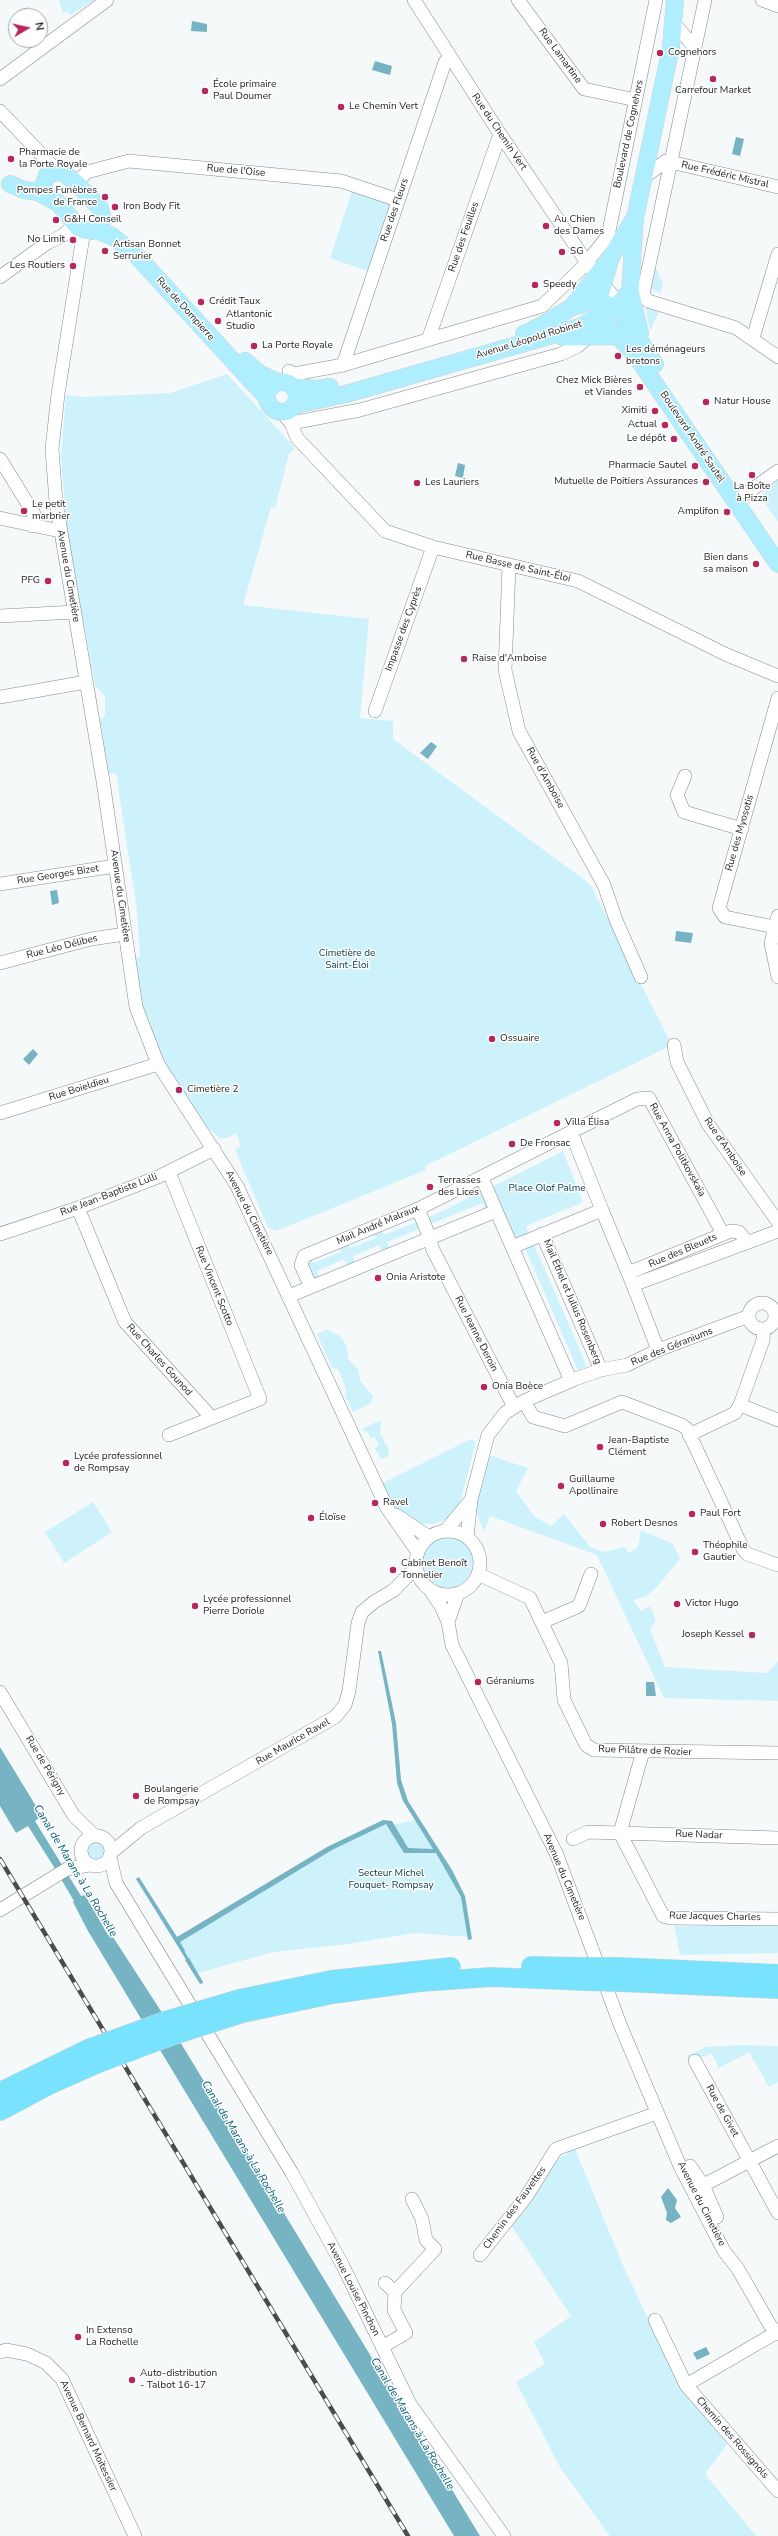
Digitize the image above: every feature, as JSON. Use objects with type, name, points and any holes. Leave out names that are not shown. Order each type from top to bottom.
[{"type":"highway","points":[[0,2092],[92,2057],[174,2035],[241,2006],[420,1982],[492,1977],[584,1974],[778,1974]]},
{"type":"highway","points":[[619,1975],[778,1989]]},
{"type":"highway","points":[[0,2111],[50,2084],[92,2057]]},
{"type":"main road","points":[[644,347],[630,291],[635,218],[671,47],[675,0]]},
{"type":"main road","points":[[671,47],[687,0]]},
{"type":"main road","points":[[5,184],[49,181],[76,183],[100,208],[89,225],[64,208],[49,181]]},
{"type":"main road","points":[[598,309],[596,273],[611,256],[635,218]]},
{"type":"main road","name":"Rue de Dompierre","points":[[89,225],[142,251],[250,366],[264,376],[284,377]]},
{"type":"main road","name":"Rue de Dompierre","points":[[89,225],[112,236],[136,255],[267,398]]},
{"type":"main road","name":"Boulevard de Cognehors","points":[[572,307],[596,273]]},
{"type":"main road","points":[[572,307],[598,309],[617,306],[630,291]]},
{"type":"main road","name":"Boulevard André Sautel","points":[[617,306],[778,544]]},
{"type":"main road","name":"Avenue Léopold Robinet","points":[[294,387],[312,389],[332,387],[521,335],[546,324],[572,307]]},
{"type":"main road","name":"Boulevard André Sautel","points":[[598,309],[618,336],[636,356],[778,564]]},
{"type":"main road","name":"Avenue Léopold Robinet","points":[[290,412],[346,394],[580,326],[598,309]]},
{"type":"main road","points":[[543,337],[618,336]]},
{"type":"main road","points":[[284,377],[287,382],[294,387],[297,395],[290,412],[272,408],[267,398],[271,387],[284,377]]},
{"type":"street","points":[[0,79],[107,0]]},
{"type":"street","name":"Rue du Chemin Vert","points":[[414,0],[500,134],[596,273]]},
{"type":"street","name":"Rue Lamartine","points":[[518,0],[584,89],[636,100]]},
{"type":"street","name":"Boulevard de Cognehors","points":[[596,273],[608,236],[656,0]]},
{"type":"street","points":[[705,0],[644,294],[648,301],[736,328],[753,338],[778,357]]},
{"type":"street","points":[[762,0],[778,6]]},
{"type":"street","points":[[678,28],[695,48]]},
{"type":"street","name":"Rue des Fleurs","points":[[343,365],[445,62],[450,57]]},
{"type":"street","points":[[0,111],[42,156],[49,181]]},
{"type":"street","name":"Rue des Feuilles","points":[[428,340],[500,134]]},
{"type":"street","name":"Rue de l'Oise","points":[[76,183],[87,172],[128,161],[341,181],[398,200]]},
{"type":"street","points":[[643,178],[666,161],[671,162]]},
{"type":"street","name":"Rue Frédéric Mistral","points":[[671,162],[778,187]]},
{"type":"street","points":[[0,277],[47,243],[62,236],[70,229],[89,225]]},
{"type":"street","name":"Avenue du Cimetière","points":[[89,225],[58,394],[52,449],[60,531],[75,612],[136,1006],[158,1064],[214,1149],[243,1198],[387,1508],[418,1552]]},
{"type":"street","points":[[753,338],[778,254]]},
{"type":"street","points":[[284,377],[343,365],[542,306],[596,273],[617,306]]},
{"type":"street","name":"Avenue Léopold Robinet","points":[[290,412],[360,410],[561,354],[578,346],[590,336],[598,309]]},
{"type":"street","name":"Rue Basse de Saint-Éloi","points":[[290,412],[296,438],[385,531],[433,547],[578,581],[724,654],[778,676]]},
{"type":"street","points":[[0,459],[34,514],[32,526]]},
{"type":"street","points":[[744,495],[778,471]]},
{"type":"street","points":[[0,518],[60,531]]},
{"type":"street","name":"Impasse des Cyprès","points":[[375,711],[433,547]]},
{"type":"street","name":"Rue d'Amboise","points":[[509,566],[505,670],[519,731],[604,885],[616,920],[641,977]]},
{"type":"street","points":[[0,616],[75,612]]},
{"type":"street","points":[[0,697],[86,682]]},
{"type":"street","name":"Rue des Myosotis","points":[[776,929],[725,917],[719,908],[778,698]]},
{"type":"street","points":[[685,776],[677,795],[684,812],[742,829]]},
{"type":"street","name":"Rue Georges Bizet","points":[[0,884],[115,866]]},
{"type":"street","points":[[776,929],[771,949],[778,977]]},
{"type":"street","name":"Rue Léo Délibes","points":[[0,963],[91,939],[125,934]]},
{"type":"street","name":"Rue d'Amboise","points":[[674,1045],[677,1062],[708,1124],[778,1222]]},
{"type":"street","name":"Rue Boieldieu","points":[[0,1113],[158,1064]]},
{"type":"street","name":"Rue Anna Politkovskaïa","points":[[571,1132],[637,1099],[649,1098],[723,1234]]},
{"type":"street","points":[[571,1381],[482,1178],[571,1132],[631,1279],[658,1350]]},
{"type":"street","name":"Rue Jean-Baptiste Lulli","points":[[0,1234],[78,1208],[168,1172],[214,1149]]},
{"type":"street","name":"Rue Vincent Scotto","points":[[168,1172],[260,1399],[212,1418]]},
{"type":"street","name":"Mail André Malraux","points":[[311,1287],[301,1265],[304,1256],[418,1208],[482,1178]]},
{"type":"street","name":"Rue Charles Gounod","points":[[78,1208],[125,1322],[212,1418]]},
{"type":"street","name":"Rue Jeanne Deroin","points":[[418,1208],[430,1238],[432,1248],[519,1404],[533,1416],[565,1426],[622,1402],[682,1425],[690,1435]]},
{"type":"street","points":[[512,1247],[602,1210]]},
{"type":"street","points":[[289,1296],[496,1211]]},
{"type":"street","name":"Rue des Bleuets","points":[[631,1279],[731,1231],[739,1232],[747,1242]]},
{"type":"street","name":"Rue des Bleuets","points":[[631,1279],[778,1231]]},
{"type":"street","name":"Mail Ethel et Julius Rosenberg","points":[[542,1234],[601,1370]]},
{"type":"street","points":[[759,1303],[767,1303],[776,1308],[774,1322],[764,1329],[755,1327],[749,1316],[752,1308],[759,1303]]},
{"type":"street","name":"Rue des Géraniums","points":[[467,1537],[470,1500],[488,1435],[498,1419],[519,1404],[571,1381],[601,1370],[627,1365],[658,1350],[749,1316]]},
{"type":"street","points":[[764,1329],[763,1340],[740,1405],[735,1413],[690,1435],[743,1550],[747,1554],[778,1565]]},
{"type":"street","points":[[740,1405],[778,1420]]},
{"type":"street","points":[[169,1435],[212,1418]]},
{"type":"street","name":"Rue des Géraniums","points":[[446,1530],[470,1500]]},
{"type":"street","name":"Avenue du Cimetière","points":[[387,1508],[403,1522],[429,1536]]},
{"type":"street","points":[[446,1530],[457,1532],[467,1537],[475,1545],[479,1555],[478,1574],[473,1584],[458,1594],[439,1594],[426,1586],[416,1567],[418,1552],[429,1536],[446,1530]]},
{"type":"street","name":"Rue Maurice Ravel","points":[[111,1854],[141,1828],[335,1717],[345,1705],[349,1691],[358,1623],[362,1612],[374,1602],[394,1590],[416,1567]]},
{"type":"street","name":"Rue Pilâtre de Rozier","points":[[478,1574],[530,1598],[561,1663],[564,1700],[586,1746],[594,1750],[778,1753]]},
{"type":"street","points":[[542,1622],[579,1606],[591,1574]]},
{"type":"street","name":"Avenue du Cimetière","points":[[426,1586],[441,1606],[448,1622],[449,1638],[457,1658],[557,1855],[621,2027],[657,2113],[669,2137],[680,2166],[699,2188],[724,2252],[738,2269],[770,2324],[778,2333]]},
{"type":"street","name":"Rue Maurice Ravel","points":[[394,1590],[426,1586]]},
{"type":"street","name":"Avenue du Cimetière","points":[[448,1622],[458,1594]]},
{"type":"street","name":"Rue de Périgny","points":[[0,1692],[74,1816],[100,1837]]},
{"type":"street","points":[[620,1833],[643,1751]]},
{"type":"street","name":"Rue Maurice Ravel","points":[[100,1837],[141,1828]]},
{"type":"street","name":"Rue Nadar","points":[[573,1839],[588,1832],[778,1838]]},
{"type":"street","name":"Rue Jacques Charles","points":[[620,1833],[663,1916],[670,1918],[778,1919]]},
{"type":"street","points":[[0,1910],[67,1869],[81,1853],[86,1839],[100,1837],[109,1842],[116,1883]]},
{"type":"street","points":[[81,1853],[94,1866],[116,1883]]},
{"type":"street","points":[[67,1869],[94,1866],[111,1854]]},
{"type":"street","name":"Avenue Louise Pinchon","points":[[116,1883],[292,2173],[343,2266],[410,2404],[504,2536]]},
{"type":"street","name":"Rue de Givet","points":[[695,2061],[778,2213]]},
{"type":"street","name":"Chemin des Fauvettes","points":[[480,2255],[526,2197],[556,2149],[657,2113]]},
{"type":"street","points":[[699,2188],[778,2146]]},
{"type":"street","points":[[382,2347],[406,2333],[394,2310],[395,2292],[435,2249],[426,2240],[422,2219],[412,2200]]},
{"type":"street","points":[[385,2283],[395,2292]]},
{"type":"street","name":"Chemin des Rossignols","points":[[655,2320],[686,2385],[778,2491]]},
{"type":"street","points":[[686,2385],[778,2333]]},
{"type":"street","name":"Avenue Bernard Moitessier","points":[[0,2352],[6,2350],[26,2354],[46,2363],[62,2379],[135,2536]]},
{"type":"green space","points":[[59,0],[95,0],[70,15],[67,11],[63,14]]},
{"type":"green space","points":[[352,191],[393,205],[371,272],[330,258]]},
{"type":"green space","points":[[655,266],[663,284],[660,294],[651,288]]},
{"type":"green space","points":[[645,304],[660,310],[650,331]]},
{"type":"green space","name":"Cimetière de Saint-Éloi","points":[[227,374],[295,448],[289,454],[275,508],[271,507],[243,605],[369,619],[360,718],[393,721],[393,739],[590,884],[672,1045],[425,1166],[426,1170],[276,1231],[268,1227],[243,1169],[235,1149],[241,1146],[236,1133],[228,1138],[220,1138],[207,1127],[167,1067],[145,1018],[134,958],[140,957],[137,911],[116,773],[109,774],[100,720],[105,715],[105,697],[95,685],[67,532],[61,457],[66,395],[85,397],[170,393]]},
{"type":"green space","points":[[778,480],[778,522],[761,498],[764,490]]},
{"type":"green space","name":"Place Olof Palme","points":[[563,1151],[583,1202],[526,1226],[529,1234],[515,1239],[492,1187]]},
{"type":"green space","points":[[475,1185],[479,1185],[489,1206],[486,1210],[482,1203],[387,1242],[390,1250],[383,1253],[379,1245],[353,1256],[356,1264],[348,1267],[344,1259],[317,1271],[319,1279],[317,1280],[307,1266],[310,1256],[313,1263],[341,1252],[339,1246],[347,1243],[350,1248],[376,1238],[374,1232],[381,1229],[384,1235],[443,1211],[478,1193]]},
{"type":"green space","points":[[533,1242],[587,1367],[578,1370],[524,1246]]},
{"type":"green space","points":[[327,1329],[340,1336],[347,1347],[348,1359],[358,1369],[360,1381],[373,1396],[371,1403],[353,1412],[345,1395],[346,1389],[338,1369],[332,1368],[317,1334]]},
{"type":"green space","points":[[381,1420],[380,1433],[388,1448],[389,1456],[381,1459],[375,1448],[379,1445],[375,1437],[371,1439],[369,1434],[362,1429]]},
{"type":"green space","points":[[471,1439],[476,1442],[458,1510],[447,1519],[433,1524],[422,1524],[390,1507],[379,1485]]},
{"type":"green space","points":[[489,1455],[528,1468],[516,1491],[534,1516],[551,1526],[564,1514],[590,1547],[604,1552],[624,1547],[629,1553],[638,1547],[641,1530],[673,1544],[680,1559],[657,1587],[645,1597],[633,1600],[641,1611],[650,1606],[656,1621],[650,1629],[665,1667],[767,1673],[778,1661],[778,1701],[664,1698],[597,1555],[490,1516],[484,1532],[474,1506]]},
{"type":"green space","points":[[93,1502],[112,1532],[64,1563],[45,1532]]},
{"type":"green space","points":[[442,1536],[452,1536],[466,1543],[473,1557],[473,1567],[466,1581],[452,1588],[442,1588],[432,1584],[425,1577],[421,1567],[421,1557],[425,1547],[432,1540]]},
{"type":"green space","name":"Secteur Michel Fouquet- Rompsay","points":[[417,1820],[432,1840],[463,1896],[470,1937],[414,1933],[348,1944],[273,1952],[198,1973],[177,1941],[331,1848],[384,1822],[391,1825]]},
{"type":"green space","points":[[96,1839],[101,1840],[107,1846],[107,1856],[101,1862],[96,1863],[91,1862],[85,1856],[84,1851],[85,1846],[91,1840]]},
{"type":"green space","points":[[778,1924],[778,1953],[680,1955],[674,1926]]},
{"type":"green space","points":[[740,2045],[778,2046],[778,2082],[769,2087],[749,2052],[719,2068],[711,2053],[690,2063],[687,2056],[706,2047]]},
{"type":"green space","points":[[575,2149],[625,2270],[681,2388],[727,2444],[705,2474],[756,2536],[610,2536],[561,2469],[516,2382],[545,2364],[534,2342],[571,2316],[511,2225],[559,2158]]},
{"type":"water","points":[[192,21],[207,24],[207,32],[191,31]]},
{"type":"water","points":[[375,61],[392,66],[390,75],[372,70]]},
{"type":"water","points":[[736,137],[744,139],[740,156],[732,154]]},
{"type":"water","points":[[458,463],[465,465],[463,478],[455,476]]},
{"type":"water","points":[[431,742],[437,746],[428,759],[420,753]]},
{"type":"water","points":[[57,890],[59,903],[52,905],[50,891]]},
{"type":"water","points":[[676,931],[693,933],[691,943],[675,941]]},
{"type":"water","points":[[33,1049],[38,1054],[29,1065],[23,1059]]},
{"type":"water","points":[[378,1651],[381,1651],[396,1723],[401,1780],[408,1801],[452,1870],[465,1896],[472,1939],[468,1940],[461,1897],[436,1853],[404,1853],[386,1824],[332,1850],[180,1942],[185,1951],[182,1953],[136,1879],[139,1877],[177,1937],[327,1847],[383,1820],[392,1821],[408,1848],[433,1849],[403,1801],[397,1783],[392,1724]]},
{"type":"water","points":[[646,1682],[654,1682],[656,1696],[646,1696]]},
{"type":"water","name":"Canal de Marans à La Rochelle","points":[[0,1747],[42,1816],[35,1821],[81,1896],[85,1895],[108,1935],[113,1937],[168,2022],[480,2536],[454,2536],[88,1931],[73,1902],[74,1901],[54,1867],[28,1826],[16,1833],[0,1806]]},
{"type":"water","points":[[189,1958],[203,1983],[200,1984],[185,1960]]},
{"type":"water","points":[[668,2188],[677,2200],[675,2208],[681,2217],[671,2223],[666,2220],[667,2213],[661,2197]]},
{"type":"water","points":[[706,2347],[710,2354],[697,2360],[693,2353]]},
{"type":"waterway","points":[[182,1950],[189,1962]]},
{"type":"railway","points":[[0,1859],[408,2536]]},
{"type":"place","name":"Cognehors","points":[[660,53]]},
{"type":"place","name":"Carrefour Market","points":[[713,79]]},
{"type":"place","name":"École primaire Paul Doumer","points":[[205,91]]},
{"type":"place","name":"Le Chemin Vert","points":[[341,107]]},
{"type":"place","name":"Pharmacie de la Porte Royale","points":[[11,159]]},
{"type":"place","name":"Pompes Funèbres de France","points":[[105,197]]},
{"type":"place","name":"Iron Body Fit","points":[[115,207]]},
{"type":"place","name":"G&H Conseil","points":[[56,220]]},
{"type":"place","name":"Au Chien des Dames","points":[[546,226]]},
{"type":"place","name":"No Limit","points":[[73,240]]},
{"type":"place","name":"Artisan Bonnet Serrurier","points":[[105,251]]},
{"type":"place","name":"SG","points":[[562,252]]},
{"type":"place","name":"Les Routiers","points":[[73,266]]},
{"type":"place","name":"Speedy","points":[[535,285]]},
{"type":"place","name":"Crédit Taux","points":[[201,302]]},
{"type":"place","name":"Atlantonic Studio","points":[[218,321]]},
{"type":"place","name":"La Porte Royale","points":[[254,346]]},
{"type":"place","name":"Les déménageurs bretons","points":[[618,356]]},
{"type":"place","name":"Chez Mick Bières et Viandes","points":[[640,387]]},
{"type":"place","name":"Natur House","points":[[706,402]]},
{"type":"place","name":"Ximiti","points":[[655,411]]},
{"type":"place","name":"Actual","points":[[665,425]]},
{"type":"place","name":"Le dépôt","points":[[674,439]]},
{"type":"place","name":"Pharmacie Sautel","points":[[695,466]]},
{"type":"place","name":"La Boîte à Pizza","points":[[752,475]]},
{"type":"place","name":"Mutuelle de Poitiers Assurances","points":[[706,482]]},
{"type":"place","name":"Les Lauriers","points":[[417,483]]},
{"type":"place","name":"Le petit marbrier","points":[[24,511]]},
{"type":"place","name":"Amplifon","points":[[727,512]]},
{"type":"place","name":"Bien dans sa maison","points":[[756,564]]},
{"type":"place","name":"PFG","points":[[48,581]]},
{"type":"place","name":"Raise d'Amboise","points":[[464,659]]},
{"type":"place","name":"Ossuaire","points":[[492,1039]]},
{"type":"place","name":"Cimetière 2","points":[[179,1090]]},
{"type":"place","name":"Villa Élisa","points":[[557,1123]]},
{"type":"place","name":"De Fronsac","points":[[512,1144]]},
{"type":"place","name":"Terrasses des Lices","points":[[430,1187]]},
{"type":"place","name":"Onia Aristote","points":[[378,1278]]},
{"type":"place","name":"Onia Boèce","points":[[484,1387]]},
{"type":"place","name":"Jean-Baptiste Clément","points":[[600,1447]]},
{"type":"place","name":"Lycée professionnel de Rompsay","points":[[66,1463]]},
{"type":"place","name":"Guillaume Apollinaire","points":[[561,1486]]},
{"type":"place","name":"Ravel","points":[[375,1503]]},
{"type":"place","name":"Paul Fort","points":[[692,1514]]},
{"type":"place","name":"Éloïse","points":[[311,1518]]},
{"type":"place","name":"Robert Desnos","points":[[603,1524]]},
{"type":"place","name":"Théophile Gautier","points":[[695,1552]]},
{"type":"place","name":"Cabinet Benoît Tonnelier","points":[[393,1570]]},
{"type":"place","name":"Victor Hugo","points":[[677,1604]]},
{"type":"place","name":"Lycée professionnel Pierre Doriole","points":[[195,1606]]},
{"type":"place","name":"Joseph Kessel","points":[[752,1635]]},
{"type":"place","name":"Géraniums","points":[[478,1682]]},
{"type":"place","name":"Boulangerie de Rompsay","points":[[136,1796]]},
{"type":"place","name":"In Extenso La Rochelle","points":[[78,2337]]},
{"type":"place","name":"Auto-distribution - Talbot 16-17","points":[[132,2380]]}]
